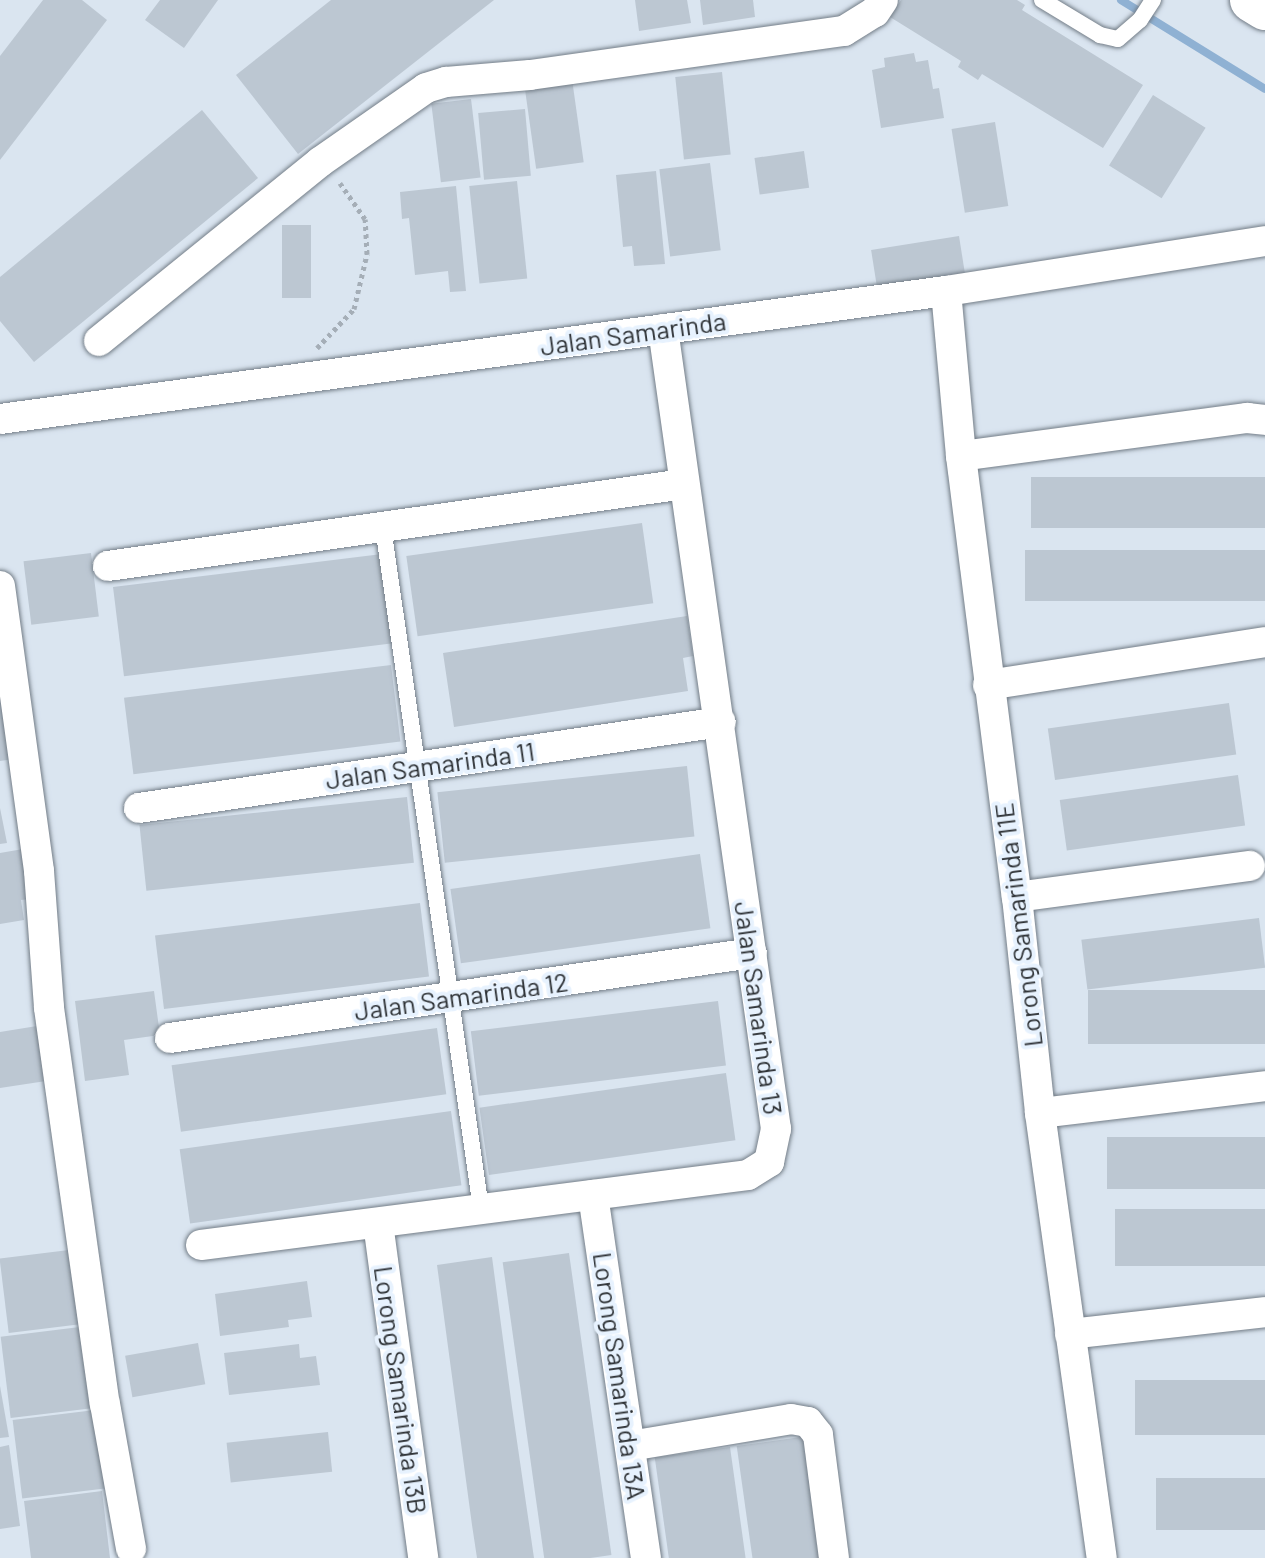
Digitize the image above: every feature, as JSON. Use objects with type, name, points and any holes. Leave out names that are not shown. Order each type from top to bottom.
[{"type":"main road","points":[[1252,0],[1265,8]]},
{"type":"street","points":[[99,341],[320,162],[400,103],[426,88],[446,82],[530,75],[844,31],[861,23],[883,0]]},
{"type":"street","name":"Jalan Samarinda","points":[[0,419],[946,291],[1265,241]]},
{"type":"street","name":"Lorong Samarinda 11E","points":[[946,291],[961,456],[1017,897],[1040,1113],[1102,1558]]},
{"type":"street","name":"Jalan Samarinda 13","points":[[201,1245],[748,1175],[769,1162],[776,1129],[721,722],[663,329]]},
{"type":"street","points":[[961,456],[1247,418],[1265,420]]},
{"type":"street","points":[[108,566],[684,484]]},
{"type":"street","points":[[0,586],[39,871],[51,1023],[105,1404],[131,1549]]},
{"type":"street","points":[[988,685],[1265,642]]},
{"type":"street","name":"Jalan Samarinda 11","points":[[139,808],[721,722]]},
{"type":"street","points":[[1017,897],[1250,866]]},
{"type":"street","name":"Jalan Samarinda 12","points":[[170,1038],[752,953]]},
{"type":"street","points":[[1040,1113],[1265,1086]]},
{"type":"street","name":"Lorong Samarinda 13A","points":[[593,1195],[646,1558]]},
{"type":"street","name":"Lorong Samarinda 13B","points":[[378,1223],[423,1558]]},
{"type":"street","points":[[1070,1334],[1265,1312]]},
{"type":"street","points":[[630,1446],[791,1419],[808,1422],[818,1435],[834,1558]]},
{"type":"lane","points":[[1042,0],[1118,39],[1140,20],[1151,2]]},
{"type":"lane","points":[[383,527],[481,1209]]},
{"type":"path","points":[[316,376],[314,357],[318,346],[342,326],[354,309],[367,254],[365,219],[347,192],[320,162]]},
{"type":"building","points":[[43,0],[82,0],[107,20],[0,160],[0,56]]},
{"type":"building","points":[[160,0],[218,0],[184,48],[145,20]]},
{"type":"building","points":[[331,0],[494,0],[298,154],[236,75]]},
{"type":"building","points":[[635,0],[687,0],[691,23],[639,31]]},
{"type":"building","points":[[700,0],[753,0],[755,17],[703,25]]},
{"type":"building","points":[[901,0],[1017,0],[1025,5],[1022,10],[1143,85],[1103,148],[982,74],[978,80],[958,67],[961,61],[890,17]]},
{"type":"building","points":[[914,53],[916,62],[928,60],[933,89],[939,88],[944,118],[881,128],[872,70],[885,67],[884,58]]},
{"type":"building","points":[[722,72],[731,155],[684,159],[675,77]]},
{"type":"building","points":[[572,79],[584,162],[536,169],[524,86]]},
{"type":"building","points":[[1153,95],[1206,128],[1162,198],[1109,165]]},
{"type":"building","points":[[471,99],[481,177],[441,182],[431,104]]},
{"type":"building","points":[[525,109],[531,176],[484,180],[478,113]]},
{"type":"building","points":[[202,110],[258,178],[34,362],[0,321],[0,277]]},
{"type":"building","points":[[995,122],[1008,206],[965,213],[952,129]]},
{"type":"building","points":[[804,151],[809,188],[760,195],[754,158]]},
{"type":"building","points":[[710,163],[721,250],[670,257],[659,169]]},
{"type":"building","points":[[656,171],[665,264],[634,266],[632,246],[623,247],[616,175]]},
{"type":"building","points":[[517,181],[527,278],[480,283],[469,186]]},
{"type":"building","points":[[456,186],[466,291],[450,292],[448,271],[415,275],[409,218],[402,219],[400,192]]},
{"type":"building","points":[[282,225],[311,225],[311,298],[282,298]]},
{"type":"building","points":[[959,236],[965,275],[877,288],[871,250]]},
{"type":"building","points":[[1031,477],[1265,477],[1265,528],[1031,528]]},
{"type":"building","points":[[642,523],[653,603],[418,636],[406,556]]},
{"type":"building","points":[[1025,550],[1265,550],[1265,601],[1025,601]]},
{"type":"building","points":[[91,553],[99,617],[31,625],[24,561]]},
{"type":"building","points":[[382,554],[393,643],[124,676],[113,587]]},
{"type":"building","points":[[687,616],[693,656],[683,658],[688,691],[454,727],[443,653]]},
{"type":"building","points":[[391,665],[400,741],[133,774],[124,698]]},
{"type":"building","points":[[0,684],[14,759],[0,761]]},
{"type":"building","points":[[1229,703],[1236,754],[1055,780],[1048,728]]},
{"type":"building","points":[[687,766],[694,837],[445,863],[437,792]]},
{"type":"building","points":[[1238,775],[1245,826],[1067,851],[1060,800]]},
{"type":"building","points":[[407,797],[414,863],[146,891],[139,825]]},
{"type":"building","points":[[0,808],[7,843],[0,844]]},
{"type":"building","points":[[23,849],[30,899],[21,900],[24,920],[0,924],[0,853]]},
{"type":"building","points":[[700,854],[710,928],[461,963],[450,889]]},
{"type":"building","points":[[420,903],[429,976],[164,1009],[155,936]]},
{"type":"building","points":[[1259,918],[1265,968],[1087,989],[1081,940]]},
{"type":"building","points":[[1088,990],[1265,990],[1265,1044],[1088,1044]]},
{"type":"building","points":[[154,991],[160,1035],[124,1040],[129,1075],[85,1081],[75,1001]]},
{"type":"building","points":[[718,1001],[726,1066],[479,1096],[471,1031]]},
{"type":"building","points":[[37,1026],[46,1081],[0,1088],[0,1032]]},
{"type":"building","points":[[437,1028],[446,1094],[181,1132],[172,1065]]},
{"type":"building","points":[[726,1073],[735,1140],[489,1175],[479,1108]]},
{"type":"building","points":[[451,1111],[461,1185],[190,1223],[180,1149]]},
{"type":"building","points":[[1107,1137],[1265,1137],[1265,1189],[1107,1189]]},
{"type":"building","points":[[1115,1209],[1265,1209],[1265,1266],[1115,1266]]},
{"type":"building","points":[[77,1249],[86,1323],[9,1333],[0,1258]]},
{"type":"building","points":[[569,1253],[611,1555],[544,1558],[503,1262]]},
{"type":"building","points":[[492,1257],[534,1558],[477,1558],[472,1525],[437,1265]]},
{"type":"building","points":[[307,1281],[312,1317],[288,1320],[289,1327],[220,1336],[215,1294]]},
{"type":"building","points":[[88,1326],[98,1407],[11,1418],[1,1337]]},
{"type":"building","points":[[198,1343],[205,1384],[132,1397],[125,1356]]},
{"type":"building","points":[[299,1344],[300,1358],[316,1356],[320,1385],[229,1395],[224,1353]]},
{"type":"building","points":[[1135,1380],[1265,1380],[1265,1435],[1135,1435]]},
{"type":"building","points":[[0,1386],[9,1437],[0,1438]]},
{"type":"building","points":[[95,1410],[105,1488],[22,1499],[13,1420]]},
{"type":"building","points":[[328,1432],[332,1472],[231,1482],[227,1443]]},
{"type":"building","points":[[808,1436],[825,1558],[752,1558],[737,1446]]},
{"type":"building","points":[[9,1445],[20,1526],[0,1529],[0,1447]]},
{"type":"building","points":[[730,1447],[746,1558],[669,1558],[655,1458]]},
{"type":"building","points":[[1156,1478],[1265,1478],[1265,1530],[1156,1530]]},
{"type":"building","points":[[102,1491],[110,1558],[31,1558],[24,1501]]},
{"type":"waterway","points":[[1121,0],[1265,89]]}]
